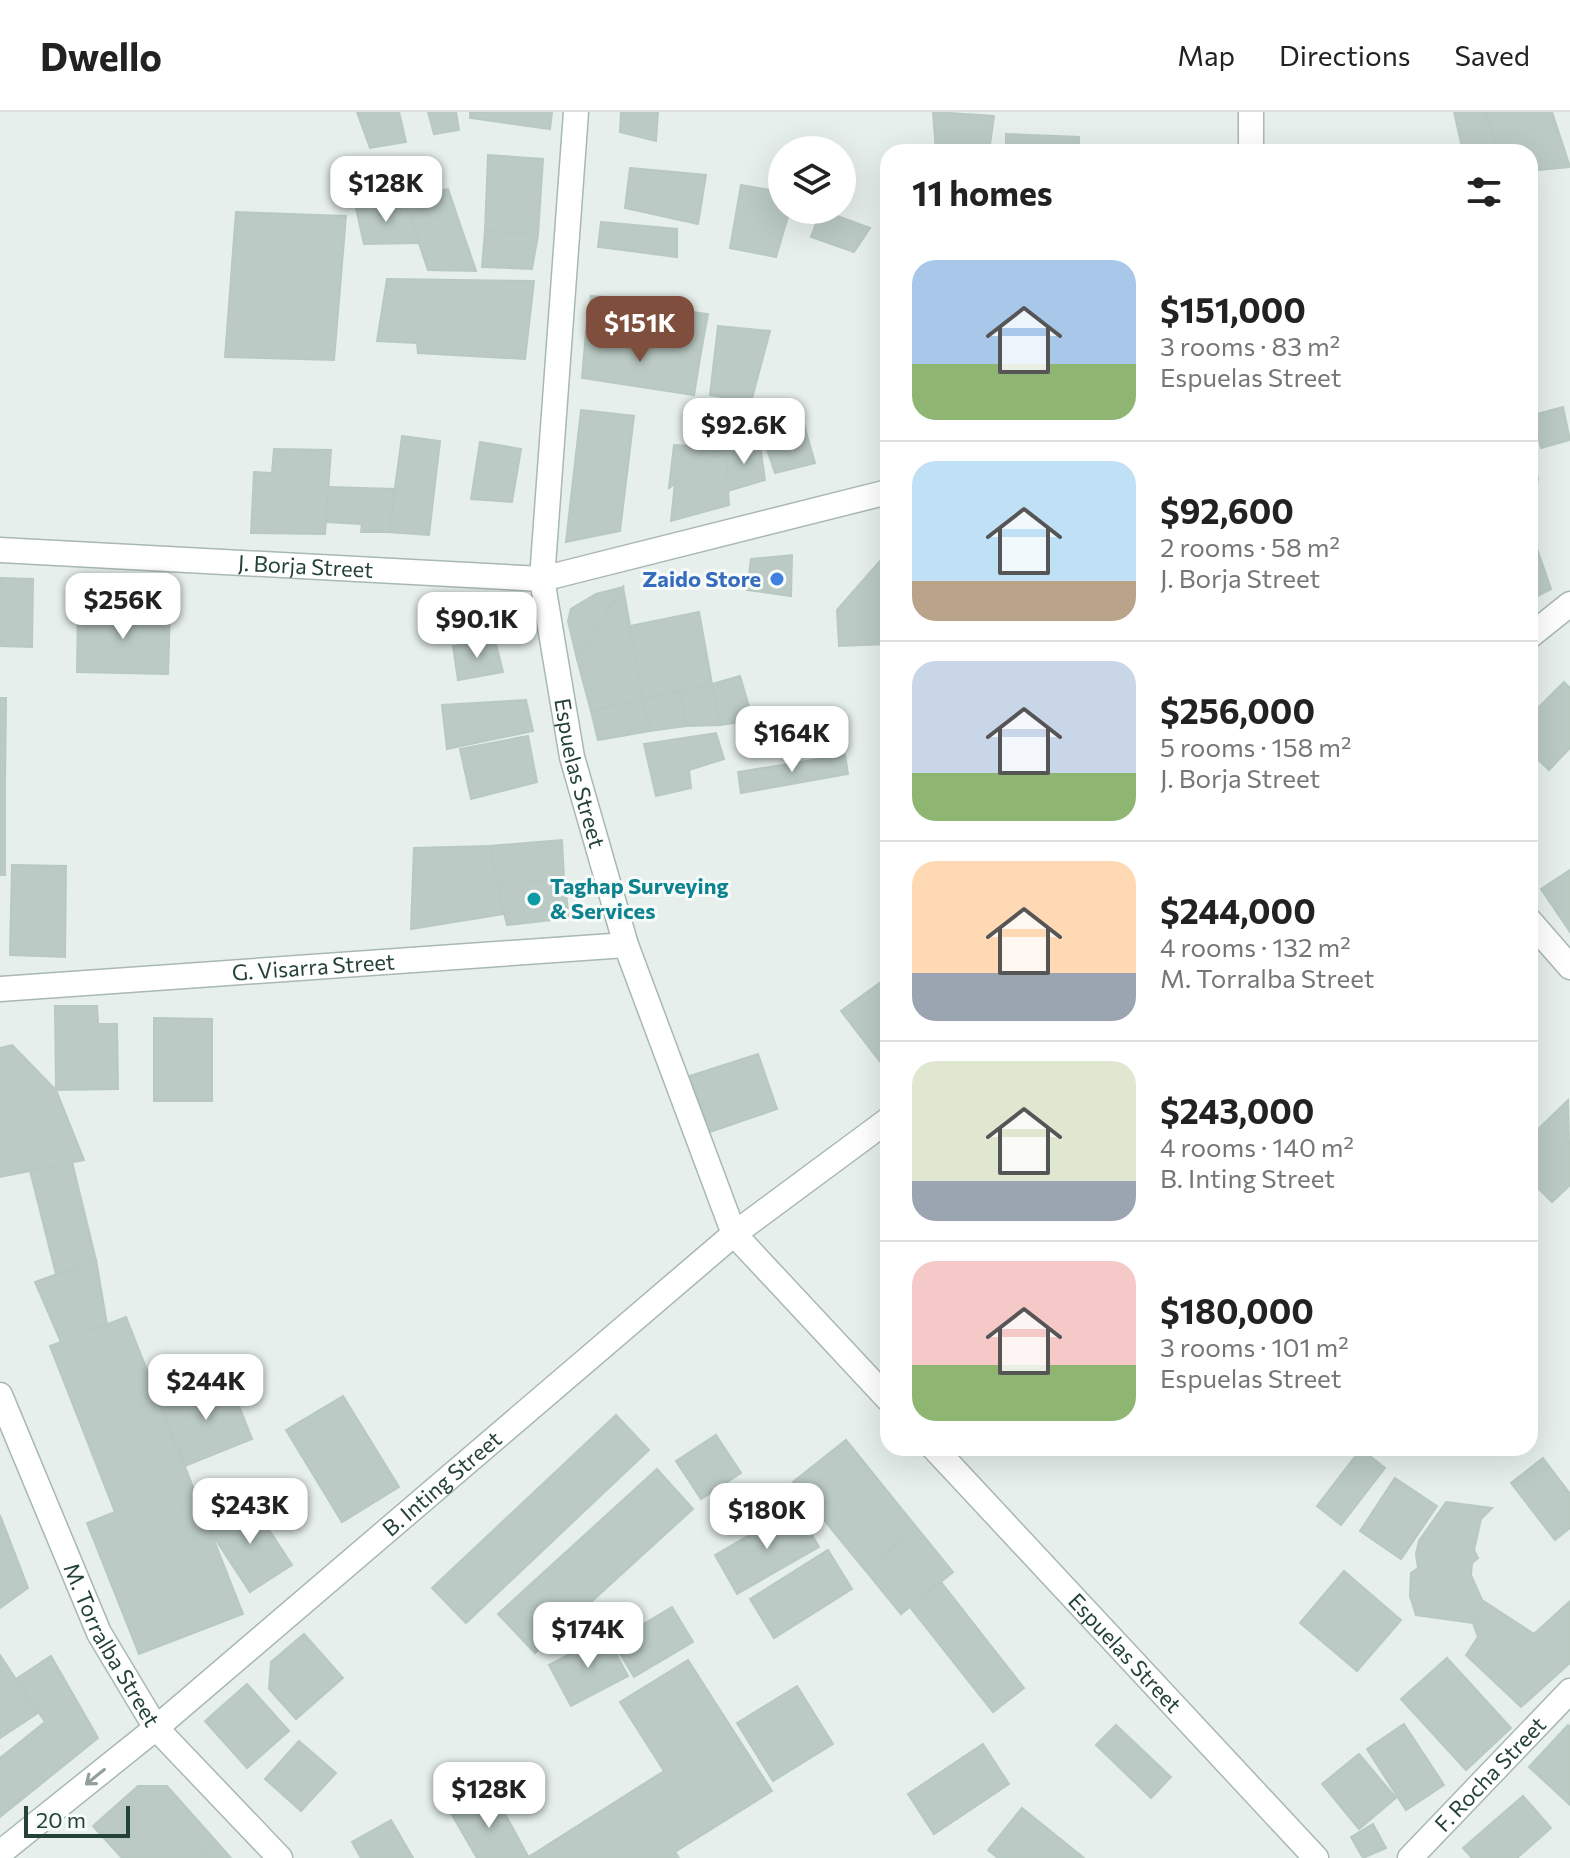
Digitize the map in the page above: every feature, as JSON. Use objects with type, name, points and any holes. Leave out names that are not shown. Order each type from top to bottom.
[{"type":"street","name":"Espuelas Street","points":[[576,112],[542,579],[572,757],[626,945],[734,1234],[880,1390]]},
{"type":"street","points":[[1251,112],[1251,144]]},
{"type":"street","name":"J. Borja Street","points":[[0,550],[542,579],[880,494]]},
{"type":"street","points":[[1538,630],[1570,604]]},
{"type":"street","points":[[1538,930],[1570,967]]},
{"type":"street","name":"G. Visarra Street","points":[[0,989],[626,945]]},
{"type":"street","name":"B. Inting Street","points":[[0,1853],[156,1728],[734,1234],[880,1126]]},
{"type":"street","name":"M. Torralba Street","points":[[0,1395],[99,1633],[156,1728],[280,1858]]},
{"type":"street","name":"Espuelas Street","points":[[941,1456],[1316,1858]]},
{"type":"street","name":"F. Rocha Street","points":[[1410,1858],[1570,1691]]},
{"type":"building","points":[[357,112],[399,112],[406,142],[370,148]]},
{"type":"building","points":[[428,112],[456,112],[459,130],[434,134]]},
{"type":"building","points":[[470,112],[552,112],[550,129],[470,118]]},
{"type":"building","points":[[621,112],[658,112],[656,141],[620,132]]},
{"type":"building","points":[[933,112],[994,116],[990,144],[935,144]]},
{"type":"building","points":[[1454,112],[1485,112],[1496,144],[1461,144]]},
{"type":"building","points":[[1485,112],[1552,112],[1570,167],[1538,170],[1538,144],[1496,144]]},
{"type":"building","points":[[1006,134],[1079,137],[1079,144],[1006,144]]},
{"type":"building","points":[[488,155],[543,159],[538,235],[485,231]]},
{"type":"building","points":[[630,168],[706,175],[698,224],[625,208]]},
{"type":"building","points":[[741,185],[768,190],[768,224],[786,224],[776,257],[730,248]]},
{"type":"building","points":[[448,189],[476,271],[428,270],[405,202]]},
{"type":"building","points":[[405,202],[419,243],[364,244],[355,204]]},
{"type":"building","points":[[236,212],[346,216],[334,360],[225,357]]},
{"type":"building","points":[[601,222],[677,229],[677,257],[598,247]]},
{"type":"building","points":[[856,223],[870,228],[854,252],[811,237],[816,224]]},
{"type":"building","points":[[485,231],[538,235],[532,269],[482,267]]},
{"type":"building","points":[[387,279],[534,281],[525,359],[418,353],[417,343],[377,341]]},
{"type":"building","points":[[591,296],[663,301],[658,342],[586,332]]},
{"type":"building","points":[[662,308],[708,314],[701,352],[658,342]]},
{"type":"building","points":[[718,326],[770,331],[751,402],[710,395]]},
{"type":"building","points":[[586,332],[701,352],[694,395],[582,378]]},
{"type":"building","points":[[1563,407],[1570,440],[1541,448],[1538,414]]},
{"type":"building","points":[[581,410],[634,416],[620,531],[566,542]]},
{"type":"building","points":[[804,425],[815,463],[775,473],[763,437]]},
{"type":"building","points":[[402,436],[440,441],[429,535],[389,532]]},
{"type":"building","points":[[480,442],[521,449],[512,502],[471,499]]},
{"type":"building","points":[[674,445],[726,448],[669,488]]},
{"type":"building","points":[[760,445],[765,480],[728,491],[726,448]]},
{"type":"building","points":[[726,448],[729,505],[671,521],[675,483]]},
{"type":"building","points":[[274,449],[331,450],[325,534],[251,533],[254,472],[272,473]]},
{"type":"building","points":[[328,487],[395,489],[389,532],[361,532],[362,524],[326,522]]},
{"type":"building","points":[[1538,551],[1551,589],[1538,596]]},
{"type":"building","points":[[792,555],[791,596],[747,590],[751,559]]},
{"type":"building","points":[[880,561],[880,644],[839,646],[837,610]]},
{"type":"building","points":[[0,578],[33,579],[32,647],[0,646]]},
{"type":"building","points":[[623,587],[643,699],[591,711],[577,659]]},
{"type":"building","points":[[623,587],[577,659],[568,621],[571,609],[596,594]]},
{"type":"building","points":[[78,607],[170,610],[168,674],[77,672]]},
{"type":"building","points":[[699,612],[712,684],[643,699],[630,626]]},
{"type":"building","points":[[495,640],[503,672],[458,680],[453,646]]},
{"type":"building","points":[[740,676],[753,720],[720,725],[712,684]]},
{"type":"building","points":[[1564,682],[1570,688],[1570,748],[1549,770],[1538,760],[1538,708]]},
{"type":"building","points":[[712,684],[720,725],[687,726],[679,691]]},
{"type":"building","points":[[679,691],[687,726],[650,731],[643,699]]},
{"type":"building","points":[[0,698],[6,698],[5,783],[0,783]]},
{"type":"building","points":[[643,699],[650,731],[598,740],[591,711]]},
{"type":"building","points":[[526,700],[533,731],[447,749],[442,705]]},
{"type":"building","points":[[716,733],[724,759],[689,770],[691,788],[656,796],[644,744]]},
{"type":"building","points":[[528,736],[537,782],[471,799],[460,749]]},
{"type":"building","points":[[845,755],[848,774],[741,793],[738,772]]},
{"type":"building","points":[[0,783],[5,783],[5,875],[0,875]]},
{"type":"building","points":[[562,840],[564,879],[497,884],[490,846]]},
{"type":"building","points":[[490,846],[504,914],[411,929],[414,848]]},
{"type":"building","points":[[12,865],[66,866],[65,957],[10,955]]},
{"type":"building","points":[[1570,870],[1570,932],[1541,889]]},
{"type":"building","name":"Taghap Surveying & Services","points":[[564,879],[569,918],[507,925],[497,884]]},
{"type":"building","points":[[880,983],[880,1062],[841,1011]]},
{"type":"building","points":[[55,1006],[97,1006],[98,1024],[117,1024],[118,1089],[56,1090]]},
{"type":"building","points":[[154,1018],[212,1019],[212,1101],[154,1101]]},
{"type":"building","points":[[12,1045],[56,1090],[84,1160],[0,1177],[0,1048]]},
{"type":"building","points":[[758,1054],[777,1109],[710,1132],[690,1076]]},
{"type":"building","points":[[1568,1100],[1570,1185],[1552,1202],[1538,1188],[1538,1129]]},
{"type":"building","points":[[72,1162],[96,1260],[56,1274],[30,1171]]},
{"type":"building","points":[[96,1260],[107,1324],[61,1342],[35,1282]]},
{"type":"building","points":[[126,1317],[243,1614],[139,1654],[87,1523],[115,1512],[50,1346]]},
{"type":"building","points":[[228,1378],[252,1439],[185,1466],[160,1404]]},
{"type":"building","points":[[343,1396],[399,1487],[342,1522],[286,1430]]},
{"type":"building","points":[[616,1415],[649,1450],[466,1623],[432,1588]]},
{"type":"building","points":[[716,1435],[741,1473],[701,1499],[676,1461]]},
{"type":"building","points":[[846,1440],[917,1528],[865,1570],[793,1482]]},
{"type":"building","points":[[1356,1456],[1370,1456],[1385,1468],[1341,1525],[1317,1506]]},
{"type":"building","points":[[1543,1458],[1570,1494],[1570,1528],[1555,1540],[1511,1483]]},
{"type":"building","points":[[657,1469],[693,1509],[535,1653],[498,1614]]},
{"type":"building","points":[[1395,1478],[1437,1506],[1401,1559],[1360,1531]]},
{"type":"building","points":[[250,1501],[292,1565],[250,1592],[208,1528]]},
{"type":"building","points":[[1446,1502],[1492,1508],[1481,1519],[1474,1550],[1478,1558],[1472,1563],[1471,1575],[1482,1600],[1483,1616],[1473,1623],[1416,1615],[1410,1596],[1411,1573],[1418,1568],[1416,1554],[1419,1541]]},
{"type":"building","points":[[796,1508],[819,1547],[737,1594],[715,1555]]},
{"type":"building","points":[[0,1515],[28,1588],[0,1608]]},
{"type":"building","points":[[917,1528],[953,1572],[901,1614],[865,1570]]},
{"type":"building","points":[[828,1550],[852,1589],[774,1638],[750,1599]]},
{"type":"building","points":[[1344,1571],[1401,1620],[1357,1671],[1300,1623]]},
{"type":"building","points":[[941,1582],[1024,1688],[993,1712],[909,1606]]},
{"type":"building","points":[[1482,1600],[1534,1634],[1570,1601],[1570,1663],[1521,1707],[1466,1655],[1478,1637],[1473,1623],[1483,1616]]},
{"type":"building","points":[[672,1607],[693,1642],[634,1677],[613,1642]]},
{"type":"building","points":[[304,1634],[343,1678],[296,1719],[269,1689],[271,1662]]},
{"type":"building","points":[[606,1635],[628,1676],[571,1706],[549,1665]]},
{"type":"building","points":[[0,1655],[38,1713],[0,1738]]},
{"type":"building","points":[[51,1656],[98,1738],[0,1817],[0,1758],[45,1722],[16,1679]]},
{"type":"building","points":[[1447,1658],[1511,1728],[1466,1770],[1401,1699]]},
{"type":"building","points":[[688,1660],[772,1791],[675,1852],[679,1858],[527,1858],[664,1771],[620,1702]]},
{"type":"building","points":[[247,1684],[289,1731],[247,1768],[205,1721]]},
{"type":"building","points":[[797,1686],[833,1744],[773,1781],[737,1723]]},
{"type":"building","points":[[1404,1724],[1444,1785],[1406,1810],[1367,1749]]},
{"type":"building","points":[[1116,1725],[1171,1777],[1151,1798],[1096,1745]]},
{"type":"building","points":[[1568,1725],[1570,1727],[1570,1805],[1529,1767]]},
{"type":"building","points":[[299,1741],[336,1773],[301,1811],[265,1779]]},
{"type":"building","points":[[983,1744],[1009,1784],[934,1834],[908,1794]]},
{"type":"building","points":[[1359,1754],[1396,1798],[1359,1829],[1322,1784]]},
{"type":"building","points":[[138,1786],[167,1786],[215,1840],[195,1858],[122,1858],[93,1826]]},
{"type":"building","points":[[493,1792],[528,1856],[477,1858],[452,1815]]},
{"type":"building","points":[[1523,1796],[1551,1828],[1517,1858],[1472,1858],[1463,1848]]},
{"type":"building","points":[[1022,1808],[1084,1858],[998,1858],[988,1850]]},
{"type":"building","points":[[391,1820],[413,1858],[361,1858],[352,1842]]},
{"type":"building","points":[[1373,1824],[1386,1848],[1363,1858],[1351,1837]]},
{"type":"building","points":[[215,1840],[231,1858],[195,1858]]},
{"type":"place","name":"Zaido Store","points":[[777,579]]},
{"type":"place","name":"Taghap Surveying & Services","points":[[534,899]]}]
